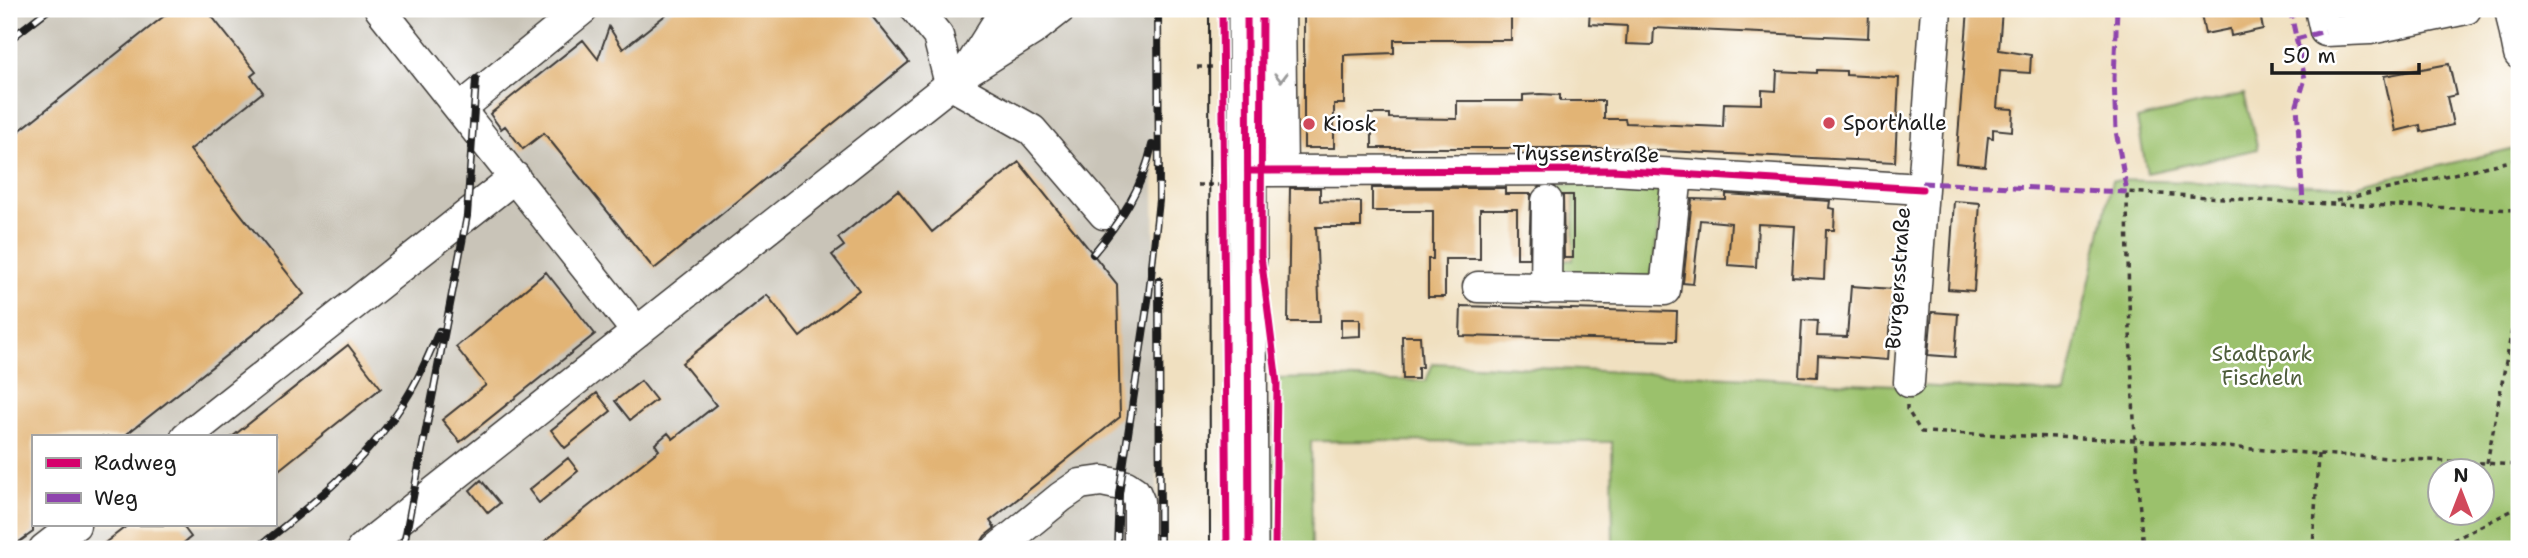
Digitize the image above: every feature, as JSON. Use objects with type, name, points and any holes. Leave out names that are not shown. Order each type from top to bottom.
[{"type":"main road","points":[[1248,9],[1265,171],[1249,549]]},
{"type":"street","points":[[380,9],[637,332]]},
{"type":"street","points":[[460,109],[583,9]]},
{"type":"street","points":[[958,78],[997,23],[1014,9]]},
{"type":"street","points":[[362,549],[958,78],[1033,30],[1060,9]]},
{"type":"street","points":[[1265,171],[1280,9]]},
{"type":"street","name":"Burgersstraße","points":[[1909,382],[1936,9]]},
{"type":"street","points":[[2322,20],[2370,29],[2466,9]]},
{"type":"street","points":[[2510,9],[2519,54]]},
{"type":"street","points":[[924,12],[958,78],[1032,130],[1104,214]]},
{"type":"street","name":"Thyssenstraße","points":[[1265,171],[1613,170],[1922,189]]},
{"type":"street","name":"Thyssenstraße","points":[[1478,287],[1665,290],[1677,174]]},
{"type":"street","points":[[189,435],[515,177]]},
{"type":"street","points":[[1546,289],[1547,201]]},
{"type":"street","points":[[998,549],[1080,484],[1102,481],[1126,486],[1135,492],[1139,500],[1139,549]]},
{"type":"street","points":[[44,549],[74,526]]},
{"type":"path","points":[[1197,67],[1212,67]]},
{"type":"path","points":[[2330,202],[2519,159]]},
{"type":"path","points":[[2143,549],[2134,440],[2127,192],[2303,203],[2519,210]]},
{"type":"path","points":[[2488,456],[2519,292]]},
{"type":"path","points":[[1909,382],[1907,408],[1921,432],[2134,440],[2426,460]]},
{"type":"path","points":[[2313,549],[2318,454]]},
{"type":"path","points":[[2496,464],[2519,465]]},
{"type":"path","points":[[2435,549],[2519,507]]},
{"type":"shaded area","points":[[9,9],[1152,9],[1158,549],[9,549]]},
{"type":"green space","points":[[2244,94],[2258,149],[2147,173],[2137,119]]},
{"type":"green space","name":"Stadtpark Fischeln","points":[[2519,147],[2519,549],[1613,549],[1612,442],[1311,441],[1312,549],[1272,549],[1274,379],[1426,381],[1433,363],[2065,393],[2112,180],[2355,186]]},
{"type":"green space","points":[[1558,184],[1664,188],[1651,279],[1557,280],[1556,260],[1573,260],[1574,196],[1558,196]]},
{"type":"building","points":[[173,9],[206,9],[256,72],[251,76],[263,92],[190,150],[304,294],[126,435],[32,435],[33,532],[9,549],[9,139]]},
{"type":"building","points":[[673,9],[866,9],[909,62],[654,269],[544,133],[523,149],[505,126],[501,129],[490,114],[583,40],[598,59],[609,27],[623,49]]},
{"type":"building","points":[[1304,9],[1511,9],[1511,40],[1394,40],[1394,53],[1344,55],[1344,104],[1334,104],[1334,148],[1304,148]]},
{"type":"building","points":[[1590,9],[1798,12],[1798,9],[1813,9],[1869,12],[1868,38],[1654,28],[1653,45],[1626,44],[1627,26],[1589,24]]},
{"type":"building","points":[[1968,9],[2002,9],[1999,50],[2031,55],[2030,73],[2000,71],[1997,108],[2013,109],[2012,131],[1993,129],[1993,138],[1988,137],[1985,166],[1956,163]]},
{"type":"building","points":[[2200,9],[2259,9],[2263,29],[2231,36],[2230,29],[2205,34]]},
{"type":"building","points":[[2449,64],[2456,95],[2447,97],[2453,125],[2421,132],[2420,125],[2396,131],[2384,76]]},
{"type":"building","points":[[1817,70],[1846,71],[1846,75],[1899,78],[1895,162],[1645,148],[1372,148],[1372,134],[1369,132],[1369,114],[1389,114],[1389,118],[1457,119],[1457,101],[1523,101],[1523,95],[1540,94],[1560,95],[1560,101],[1604,101],[1604,119],[1625,119],[1626,123],[1723,127],[1724,103],[1762,104],[1762,90],[1776,91],[1777,71],[1817,73]]},
{"type":"building","points":[[1019,162],[1117,284],[1120,417],[990,521],[995,528],[985,536],[977,549],[535,549],[659,450],[655,444],[668,433],[673,439],[716,405],[682,363],[767,295],[800,337],[859,290],[832,255],[844,246],[838,238],[898,190],[932,232]]},
{"type":"building","points":[[1290,188],[1320,188],[1320,201],[1361,202],[1361,227],[1316,227],[1320,322],[1288,322]]},
{"type":"building","points":[[1372,188],[1505,188],[1505,194],[1531,194],[1529,258],[1517,258],[1517,209],[1480,209],[1480,259],[1445,259],[1445,297],[1428,297],[1428,259],[1433,259],[1433,211],[1372,211]]},
{"type":"building","points":[[1726,194],[1830,201],[1829,208],[1835,209],[1834,230],[1826,230],[1824,279],[1792,277],[1795,226],[1758,224],[1756,267],[1728,265],[1731,223],[1700,220],[1693,284],[1683,283],[1692,199],[1726,200]]},
{"type":"building","points":[[1563,195],[1573,195],[1573,258],[1564,258]]},
{"type":"building","points":[[1954,201],[1980,203],[1974,291],[1948,289]]},
{"type":"building","points":[[546,272],[595,334],[460,442],[442,420],[486,385],[456,347]]},
{"type":"building","points":[[1851,286],[1893,289],[1888,360],[1818,355],[1817,377],[1799,376],[1802,320],[1818,321],[1817,336],[1847,337]]},
{"type":"building","points":[[1461,306],[1677,312],[1676,341],[1460,336]]},
{"type":"building","points":[[1932,312],[1958,314],[1955,357],[1928,355]]},
{"type":"building","points":[[1341,319],[1360,319],[1360,336],[1341,337]]},
{"type":"building","points":[[1402,336],[1420,336],[1422,367],[1418,367],[1418,379],[1403,379]]},
{"type":"building","points":[[348,345],[381,388],[276,472],[276,435],[235,435]]},
{"type":"building","points":[[641,381],[656,400],[630,420],[615,401]]},
{"type":"building","points":[[597,393],[611,411],[565,448],[551,430]]},
{"type":"building","points":[[568,458],[578,471],[539,503],[529,490]]},
{"type":"building","points":[[481,480],[500,503],[488,513],[470,490]]},
{"type":"building","points":[[127,526],[183,526],[191,537],[176,549],[97,549]]},
{"type":"tram line","points":[[1209,9],[1210,549]]},
{"type":"railway","points":[[9,40],[49,9]]},
{"type":"railway","points":[[1117,549],[1119,494],[1149,294],[1159,200],[1158,9]]},
{"type":"railway","points":[[403,549],[467,216],[476,79]]},
{"type":"railway","points":[[1093,254],[1129,203],[1143,175],[1152,145]]},
{"type":"railway","points":[[1159,280],[1160,549]]},
{"type":"railway","points":[[256,549],[340,479],[377,439],[413,386],[439,331]]},
{"type":"marked path","points":[[1922,183],[2127,192],[2116,131],[2114,78],[2117,9]]},
{"type":"marked path","points":[[2290,9],[2305,79],[2297,105],[2303,203]]},
{"type":"marked path","points":[[2514,30],[2519,29]]},
{"type":"marked path","points":[[2296,39],[2325,31]]},
{"type":"cycle path","points":[[1222,9],[1227,549]]},
{"type":"cycle path","points":[[1247,9],[1249,549]]},
{"type":"cycle path","points":[[1262,9],[1261,256],[1277,383],[1275,549]]},
{"type":"cycle path","points":[[1248,171],[1613,170],[1922,189]]},
{"type":"place","name":"Sporthalle","points":[[1829,123]]},
{"type":"place","name":"Kiosk","points":[[1309,124]]}]
